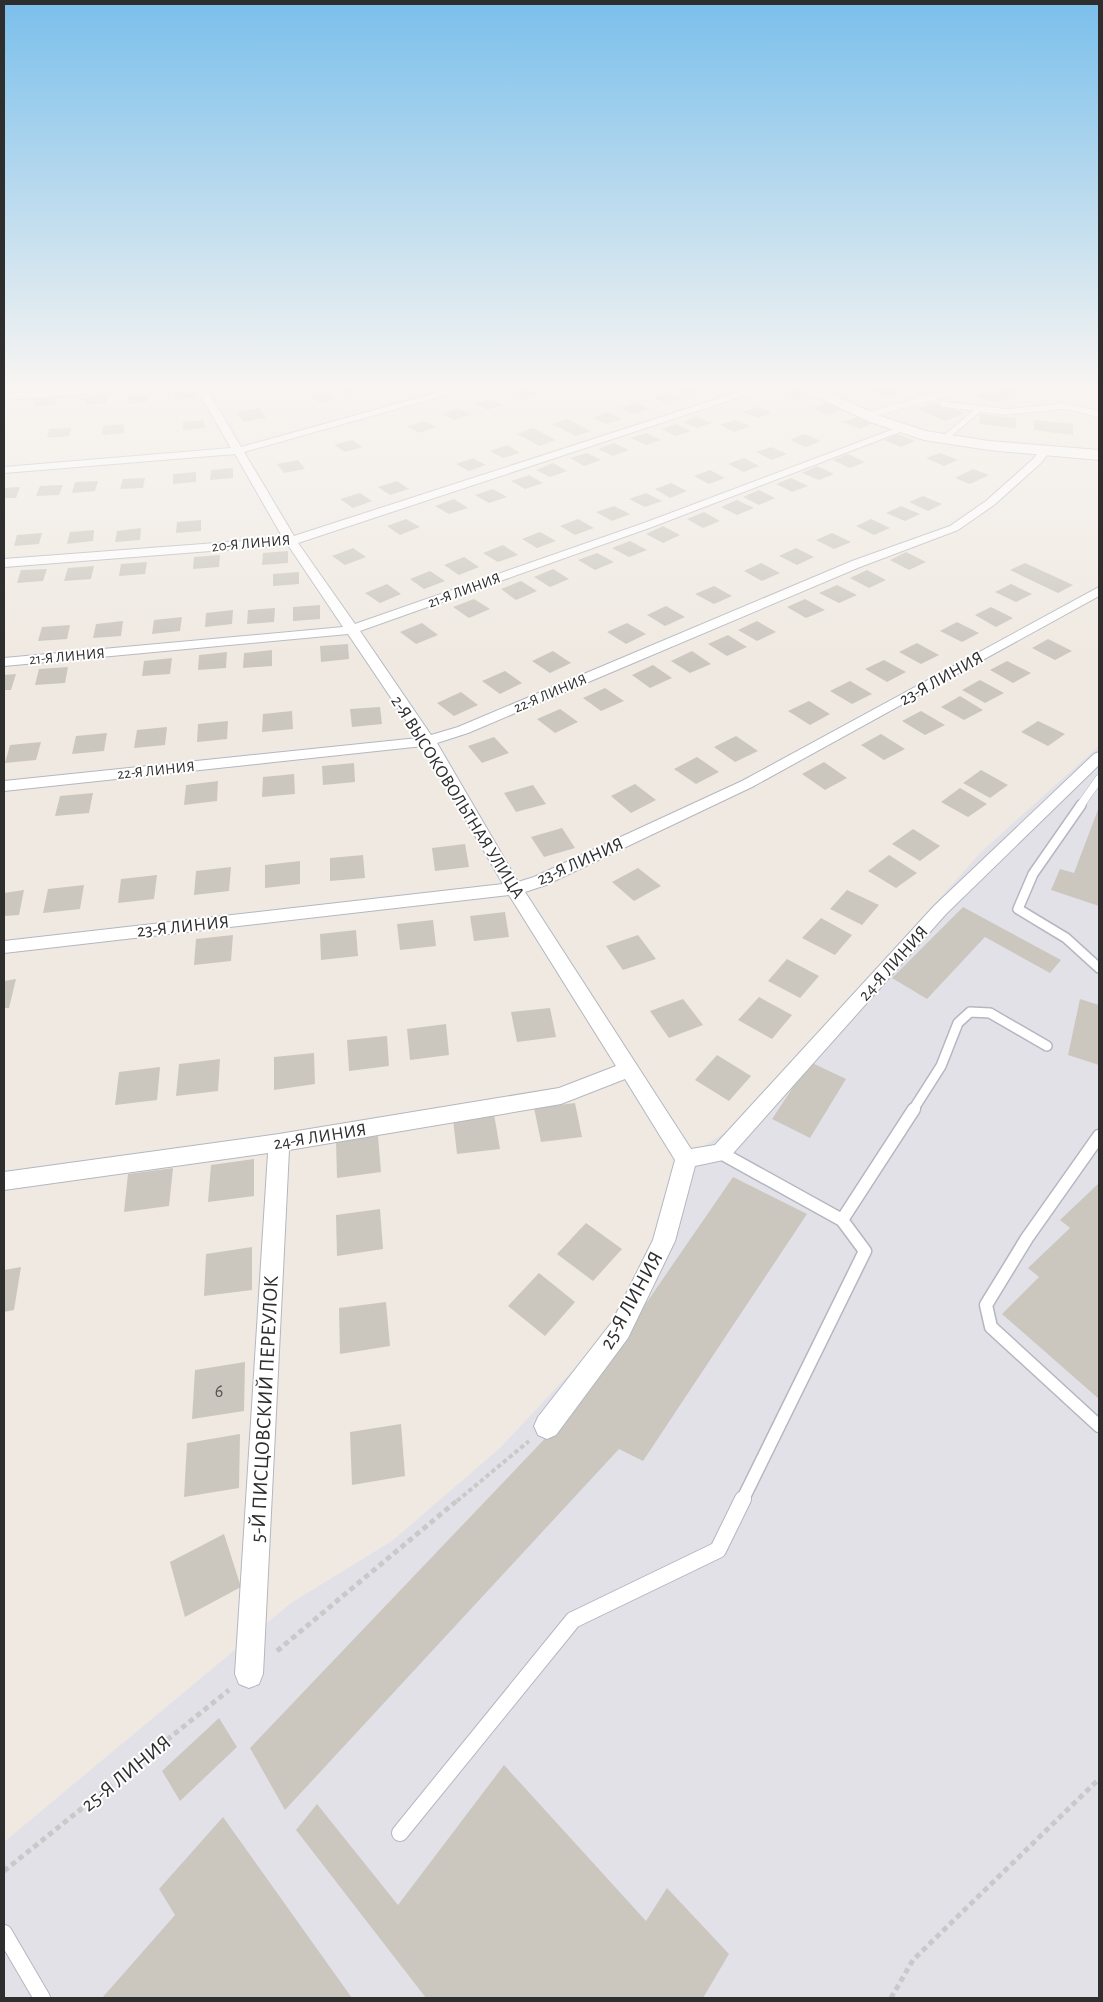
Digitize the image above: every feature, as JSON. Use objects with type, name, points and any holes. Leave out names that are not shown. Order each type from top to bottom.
[{"type":"street","name":"2-Я ВЫСОКОВОЛЬТНАЯ УЛИЦА","points":[[254,477],[291,541],[428,741],[514,888],[686,1159]]},
{"type":"street","name":"20-Я ЛИНИЯ","points":[[4,563],[291,541],[487,477]]},
{"type":"street","name":"21-Я ЛИНИЯ","points":[[4,662],[351,630],[639,528],[774,477]]},
{"type":"street","name":"22-Я ЛИНИЯ","points":[[4,786],[428,741],[473,726],[856,564],[954,528],[990,503],[1019,477]]},
{"type":"street","name":"23-Я ЛИНИЯ","points":[[4,946],[514,888],[540,881],[747,784],[1099,591]]},
{"type":"street","name":"24-Я ЛИНИЯ","points":[[721,1153],[940,910],[1099,757]]},
{"type":"street","name":"24-Я ЛИНИЯ","points":[[4,1181],[279,1143],[561,1096],[630,1069]]},
{"type":"street","name":"5-Й ПИСЦОВСКИЙ ПЕРЕУЛОК","points":[[249,1674],[279,1143]]},
{"type":"street","points":[[686,1159],[721,1153]]},
{"type":"street","name":"25-Я ЛИНИЯ","points":[[546,1426],[620,1330],[664,1241],[686,1159]]},
{"type":"lane","points":[[1099,779],[1033,874],[1018,909],[1066,938],[1099,968]]},
{"type":"lane","points":[[842,1220],[941,1066],[958,1023],[970,1012],[990,1013],[1047,1046]]},
{"type":"lane","points":[[1099,1136],[1027,1238],[986,1305],[991,1327],[1099,1426]]},
{"type":"lane","points":[[400,1833],[573,1620],[718,1550],[865,1251],[842,1220],[721,1153]]},
{"type":"lane","points":[[4,1933],[42,1998]]},
{"type":"path","name":"25-Я ЛИНИЯ","points":[[4,1871],[249,1674]]},
{"type":"path","points":[[891,1998],[913,1960],[1099,1779]]},
{"type":"shaded area","points":[[1099,746],[1099,1998],[4,1998],[4,1842],[291,1603],[392,1541],[499,1449],[617,1323],[699,1149],[775,1101],[853,995],[982,851]]},
{"type":"building","points":[[173,477],[196,477],[196,482],[173,484]]},
{"type":"building","points":[[210,477],[233,477],[233,478],[210,480]]},
{"type":"building","points":[[522,477],[533,477],[543,483],[525,489],[511,481]]},
{"type":"building","points":[[697,477],[725,478],[709,484]]},
{"type":"building","points":[[813,477],[825,477],[819,480]]},
{"type":"building","points":[[956,477],[984,477],[970,484]]},
{"type":"building","points":[[145,478],[143,488],[120,489],[123,479]]},
{"type":"building","points":[[791,478],[808,486],[792,492],[776,484]]},
{"type":"building","points":[[98,481],[95,491],[72,493],[75,482]]},
{"type":"building","points":[[397,481],[409,489],[390,495],[378,487]]},
{"type":"building","points":[[671,483],[687,491],[670,498],[655,489]]},
{"type":"building","points":[[63,485],[59,495],[36,496],[40,486]]},
{"type":"building","points":[[20,487],[16,498],[4,498],[4,488]]},
{"type":"building","points":[[493,489],[507,497],[489,503],[475,495]]},
{"type":"building","points":[[759,490],[775,498],[759,505],[743,497]]},
{"type":"building","points":[[360,493],[372,501],[353,508],[340,499]]},
{"type":"building","points":[[646,493],[662,501],[645,507],[629,499]]},
{"type":"building","points":[[923,496],[942,504],[928,511],[909,502]]},
{"type":"building","points":[[454,499],[468,508],[449,514],[435,506]]},
{"type":"building","points":[[737,500],[754,508],[737,515],[721,507]]},
{"type":"building","points":[[614,506],[630,514],[612,521],[596,512]]},
{"type":"building","points":[[901,506],[920,514],[905,521],[886,513]]},
{"type":"building","points":[[704,512],[720,521],[703,528],[687,519]]},
{"type":"building","points":[[406,519],[420,527],[400,535],[387,526]]},
{"type":"building","points":[[578,519],[594,528],[575,535],[560,526]]},
{"type":"building","points":[[871,519],[890,528],[874,535],[856,526]]},
{"type":"building","points":[[201,520],[201,531],[176,533],[177,522]]},
{"type":"building","points":[[663,526],[680,535],[663,543],[646,534]]},
{"type":"building","points":[[141,528],[140,540],[115,542],[117,531]]},
{"type":"building","points":[[94,530],[93,541],[67,544],[70,532]]},
{"type":"building","points":[[540,532],[556,541],[537,548],[522,539]]},
{"type":"building","points":[[42,533],[39,544],[14,546],[17,535]]},
{"type":"building","points":[[832,533],[851,542],[834,549],[816,540]]},
{"type":"building","points":[[630,541],[647,550],[629,557],[612,548]]},
{"type":"building","points":[[503,545],[518,555],[498,562],[483,553]]},
{"type":"building","points":[[353,548],[366,557],[345,565],[332,556]]},
{"type":"building","points":[[796,548],[814,557],[797,565],[779,556]]},
{"type":"building","points":[[288,551],[288,563],[262,565],[263,553]]},
{"type":"building","points":[[906,552],[926,562],[909,570],[890,560]]},
{"type":"building","points":[[597,553],[614,562],[595,570],[578,560]]},
{"type":"building","points":[[220,555],[219,567],[193,569],[194,557]]},
{"type":"building","points":[[464,557],[479,567],[459,575],[444,565]]},
{"type":"building","points":[[147,562],[145,574],[119,576],[121,564]]},
{"type":"building","points":[[761,563],[780,573],[762,581],[744,571]]},
{"type":"building","points":[[1025,563],[1073,585],[1058,593],[1010,570]]},
{"type":"building","points":[[94,566],[91,579],[64,581],[68,568]]},
{"type":"building","points":[[47,569],[43,581],[17,583],[21,570]]},
{"type":"building","points":[[553,569],[569,579],[550,587],[534,577]]},
{"type":"building","points":[[867,570],[886,580],[869,588],[850,578]]},
{"type":"building","points":[[430,571],[445,581],[424,589],[410,579]]},
{"type":"building","points":[[299,572],[299,584],[273,586],[273,574]]},
{"type":"building","points":[[521,581],[537,591],[516,600],[501,589]]},
{"type":"building","points":[[387,584],[401,594],[380,603],[365,593]]},
{"type":"building","points":[[1011,584],[1032,594],[1016,602],[995,592]]},
{"type":"building","points":[[837,585],[857,595],[839,603],[819,593]]},
{"type":"building","points":[[714,586],[732,596],[714,604],[695,594]]},
{"type":"building","points":[[474,599],[490,609],[469,618],[453,607]]},
{"type":"building","points":[[805,599],[825,610],[806,618],[787,607]]},
{"type":"building","points":[[320,605],[320,619],[293,621],[293,607]]},
{"type":"building","points":[[666,606],[685,617],[665,626],[647,615]]},
{"type":"building","points":[[991,607],[1013,618],[996,627],[975,615]]},
{"type":"building","points":[[275,608],[274,622],[247,624],[248,610]]},
{"type":"building","points":[[233,610],[232,624],[205,627],[206,613]]},
{"type":"building","points":[[182,617],[180,631],[152,634],[154,620]]},
{"type":"building","points":[[123,621],[121,636],[93,638],[96,624]]},
{"type":"building","points":[[757,621],[776,632],[757,641],[738,630]]},
{"type":"building","points":[[957,622],[979,633],[962,642],[940,631]]},
{"type":"building","points":[[422,623],[438,635],[416,644],[400,632]]},
{"type":"building","points":[[627,623],[646,634],[626,644],[607,632]]},
{"type":"building","points":[[70,625],[67,639],[38,641],[42,627]]},
{"type":"building","points":[[728,635],[747,647],[727,656],[708,644]]},
{"type":"building","points":[[1048,639],[1072,651],[1055,660],[1032,648]]},
{"type":"building","points":[[917,643],[939,655],[921,664],[899,652]]},
{"type":"building","points":[[348,644],[349,659],[321,662],[320,646]]},
{"type":"building","points":[[272,650],[272,666],[243,668],[244,653]]},
{"type":"building","points":[[553,651],[571,663],[550,673],[532,661]]},
{"type":"building","points":[[692,651],[711,664],[690,673],[671,661]]},
{"type":"building","points":[[227,652],[226,668],[198,670],[199,655]]},
{"type":"building","points":[[172,658],[170,674],[142,676],[144,661]]},
{"type":"building","points":[[884,660],[906,672],[887,682],[865,669]]},
{"type":"building","points":[[1007,661],[1031,673],[1013,683],[990,670]]},
{"type":"building","points":[[653,665],[672,678],[650,688],[632,675]]},
{"type":"building","points":[[68,667],[65,683],[35,685],[39,669]]},
{"type":"building","points":[[505,671],[522,683],[500,694],[482,681]]},
{"type":"building","points":[[16,674],[11,690],[4,690],[4,675]]},
{"type":"building","points":[[980,680],[1004,693],[985,703],[962,690]]},
{"type":"building","points":[[850,681],[872,694],[852,704],[830,691]]},
{"type":"building","points":[[605,688],[624,701],[601,711],[583,698]]},
{"type":"building","points":[[461,692],[478,705],[454,716],[437,703]]},
{"type":"building","points":[[960,696],[983,710],[964,720],[941,707]]},
{"type":"building","points":[[809,701],[830,714],[810,725],[788,711]]},
{"type":"building","points":[[380,707],[382,724],[352,727],[350,709]]},
{"type":"building","points":[[560,709],[578,722],[555,733],[537,719]]},
{"type":"building","points":[[292,711],[293,729],[262,732],[263,714]]},
{"type":"building","points":[[921,711],[945,725],[925,735],[902,721]]},
{"type":"building","points":[[228,721],[227,739],[197,742],[198,724]]},
{"type":"building","points":[[1038,721],[1065,734],[1048,746],[1021,732]]},
{"type":"building","points":[[167,727],[165,745],[134,748],[137,730]]},
{"type":"building","points":[[107,733],[104,751],[72,754],[76,736]]},
{"type":"building","points":[[881,734],[905,749],[884,760],[861,745]]},
{"type":"building","points":[[736,736],[758,751],[735,762],[714,747]]},
{"type":"building","points":[[494,737],[509,753],[482,763],[468,746]]},
{"type":"building","points":[[41,742],[36,760],[5,763],[10,745]]},
{"type":"building","points":[[697,757],[719,772],[696,784],[674,769]]},
{"type":"building","points":[[824,762],[847,778],[825,790],[802,774]]},
{"type":"building","points":[[354,763],[355,782],[323,785],[322,766]]},
{"type":"building","points":[[981,770],[1008,785],[990,798],[963,783]]},
{"type":"building","points":[[294,774],[295,794],[262,797],[263,777]]},
{"type":"building","points":[[218,781],[217,801],[184,805],[186,785]]},
{"type":"building","points":[[635,784],[656,800],[631,813],[611,796]]},
{"type":"building","points":[[533,785],[546,804],[516,812],[504,793]]},
{"type":"building","points":[[960,788],[987,804],[968,817],[941,802]]},
{"type":"building","points":[[93,793],[89,813],[55,816],[60,796]]},
{"type":"building","points":[[1099,807],[1099,906],[1051,890],[1060,869],[1074,873]]},
{"type":"building","points":[[562,828],[575,848],[544,857],[531,837]]},
{"type":"building","points":[[913,829],[940,846],[920,861],[892,844]]},
{"type":"building","points":[[465,844],[469,867],[435,871],[432,848]]},
{"type":"building","points":[[363,855],[365,878],[330,881],[330,858]]},
{"type":"building","points":[[889,855],[917,873],[896,888],[868,871]]},
{"type":"building","points":[[300,861],[300,884],[265,888],[265,865]]},
{"type":"building","points":[[231,867],[229,891],[194,895],[196,871]]},
{"type":"building","points":[[638,868],[661,886],[634,901],[612,882]]},
{"type":"building","points":[[157,875],[154,899],[118,903],[121,879]]},
{"type":"building","points":[[84,885],[80,909],[43,913],[48,889]]},
{"type":"building","points":[[24,890],[19,915],[4,916],[4,893]]},
{"type":"building","points":[[847,890],[879,905],[862,925],[830,909]]},
{"type":"building","points":[[963,907],[1061,960],[1050,973],[985,937],[927,999],[892,978]]},
{"type":"building","points":[[505,912],[509,937],[474,941],[470,916]]},
{"type":"building","points":[[821,918],[852,935],[835,955],[802,938]]},
{"type":"building","points":[[433,920],[436,946],[400,950],[397,924]]},
{"type":"building","points":[[356,930],[358,956],[321,960],[320,934]]},
{"type":"building","points":[[233,935],[231,961],[194,965],[196,939]]},
{"type":"building","points":[[638,935],[656,959],[623,970],[606,946]]},
{"type":"building","points":[[787,959],[819,976],[800,998],[768,981]]},
{"type":"building","points":[[16,979],[9,1008],[4,1008],[4,981]]},
{"type":"building","points":[[759,997],[792,1015],[772,1039],[738,1020]]},
{"type":"building","points":[[683,999],[703,1025],[669,1038],[650,1011]]},
{"type":"building","points":[[1080,999],[1099,1005],[1099,1065],[1068,1055]]},
{"type":"building","points":[[550,1008],[556,1037],[517,1042],[511,1012]]},
{"type":"building","points":[[446,1024],[449,1055],[410,1060],[407,1029]]},
{"type":"building","points":[[387,1036],[389,1066],[349,1071],[347,1040]]},
{"type":"building","points":[[314,1053],[315,1084],[274,1090],[274,1057]]},
{"type":"building","points":[[717,1055],[751,1076],[729,1101],[695,1080]]},
{"type":"building","points":[[220,1059],[218,1091],[176,1096],[179,1064]]},
{"type":"building","points":[[810,1062],[846,1079],[810,1138],[772,1119]]},
{"type":"building","points":[[160,1067],[157,1100],[115,1105],[119,1072]]},
{"type":"building","points":[[575,1103],[582,1137],[541,1142],[534,1108]]},
{"type":"building","points":[[494,1114],[500,1149],[457,1154],[453,1119]]},
{"type":"building","points":[[378,1136],[381,1172],[337,1178],[336,1141]]},
{"type":"building","points":[[254,1159],[254,1196],[208,1202],[211,1165]]},
{"type":"building","points":[[173,1168],[169,1206],[124,1212],[128,1174]]},
{"type":"building","points":[[733,1177],[807,1214],[643,1461],[619,1449],[285,1810],[250,1748],[574,1408]]},
{"type":"building","points":[[1099,1183],[1099,1399],[1002,1314],[1039,1277],[1028,1268],[1070,1228],[1060,1220]]},
{"type":"building","points":[[380,1209],[383,1249],[337,1256],[336,1215]]},
{"type":"building","points":[[586,1223],[622,1249],[593,1281],[557,1254]]},
{"type":"building","points":[[252,1247],[252,1290],[204,1296],[206,1254]]},
{"type":"building","points":[[21,1267],[14,1310],[4,1312],[4,1270]]},
{"type":"building","points":[[539,1273],[575,1302],[545,1336],[508,1306]]},
{"type":"building","points":[[386,1302],[390,1346],[340,1354],[339,1308]]},
{"type":"building","points":[[245,1362],[244,1411],[192,1419],[195,1370]]},
{"type":"building","points":[[401,1424],[405,1476],[352,1485],[350,1432]]},
{"type":"building","points":[[240,1434],[239,1488],[184,1497],[187,1443]]},
{"type":"building","points":[[224,1534],[241,1587],[185,1617],[170,1562]]},
{"type":"building","points":[[219,1718],[237,1747],[180,1801],[162,1771]]},
{"type":"building","points":[[504,1765],[646,1921],[667,1888],[729,1954],[703,1998],[426,1998],[296,1830],[317,1804],[398,1905]]},
{"type":"building","points":[[223,1817],[352,1998],[102,1998],[175,1915],[159,1889]]}]
